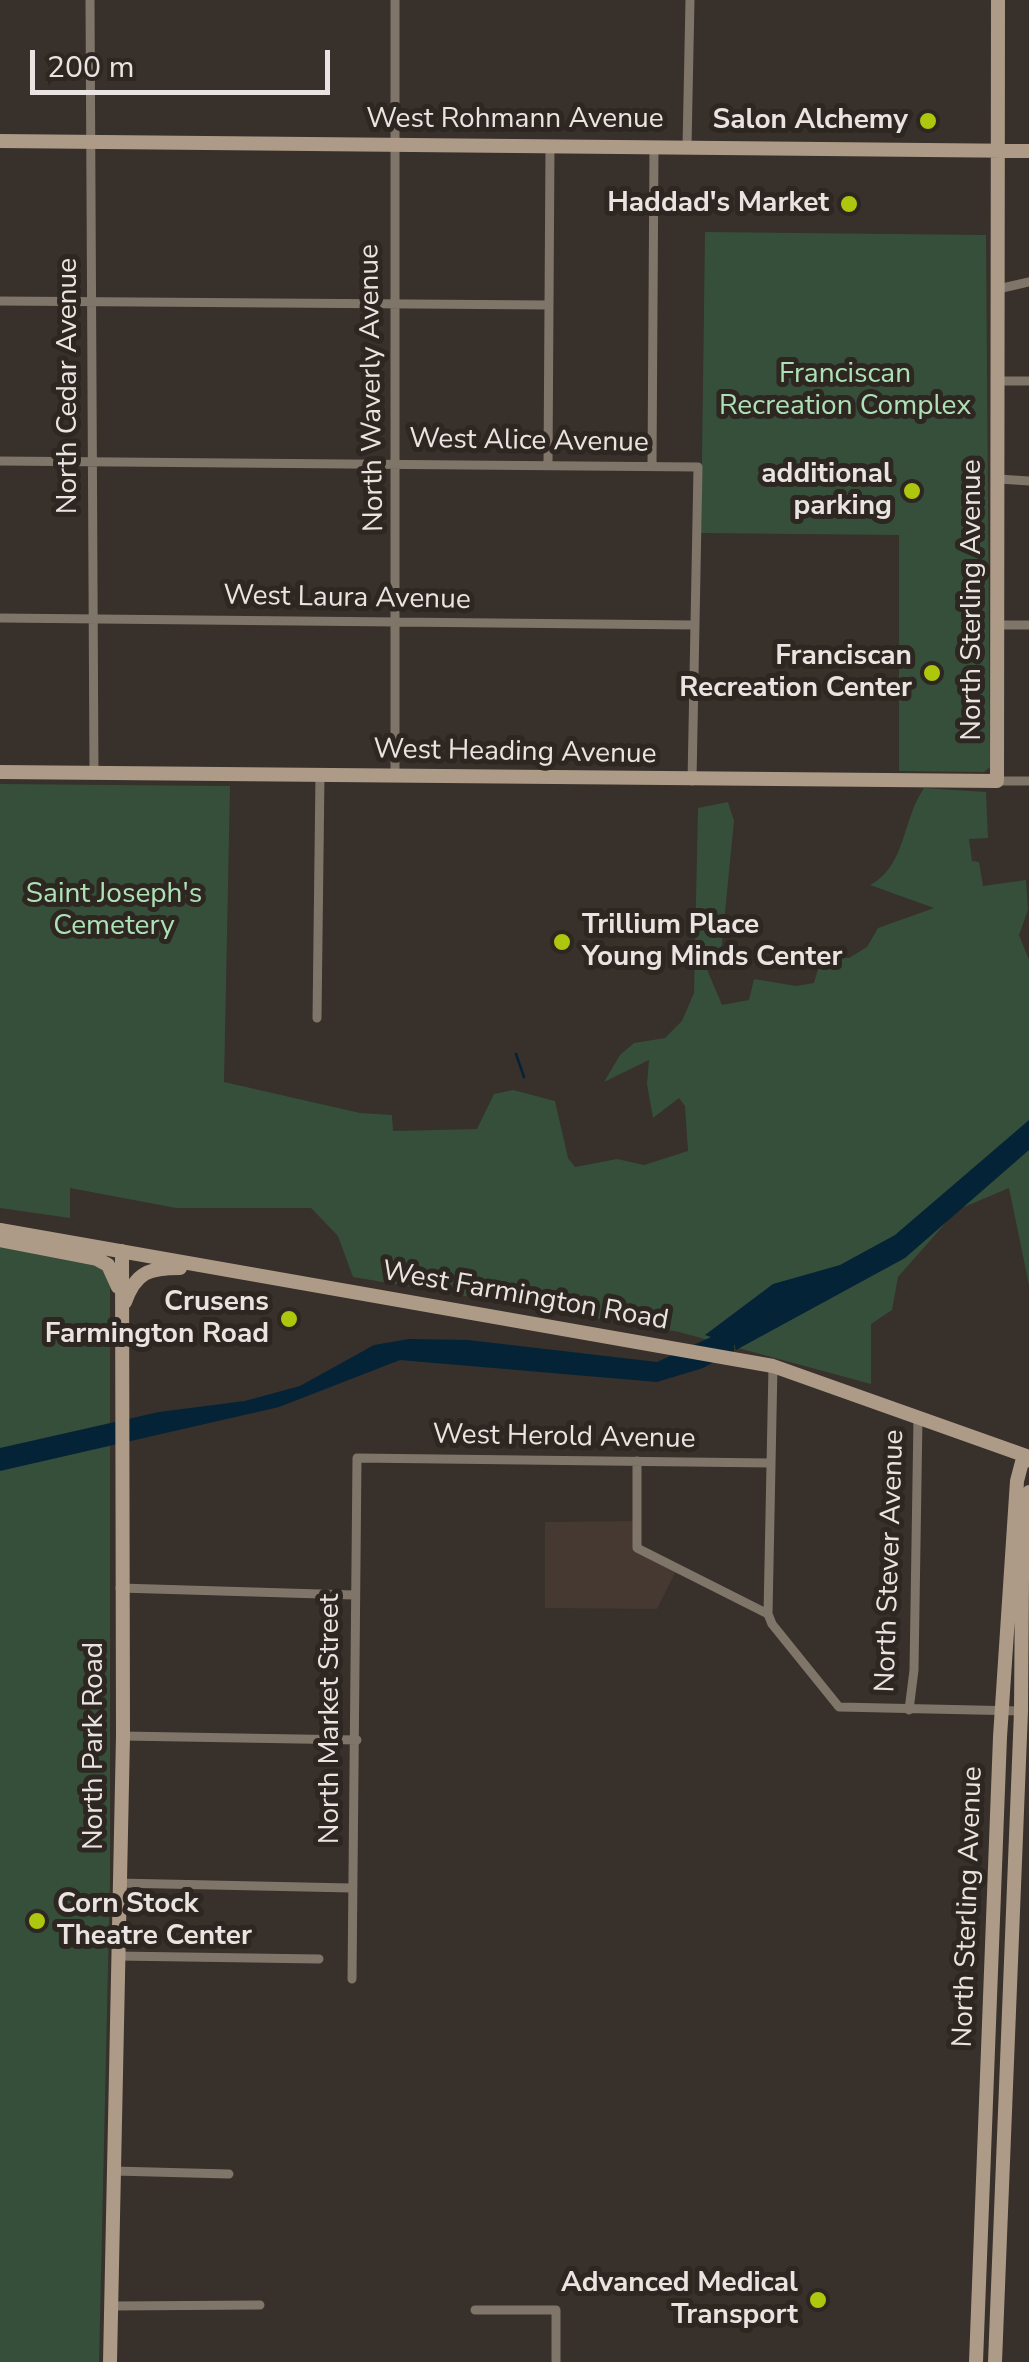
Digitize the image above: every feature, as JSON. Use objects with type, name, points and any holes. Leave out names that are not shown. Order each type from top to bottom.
[{"type":"street","name":"North Cedar Avenue","points":[[90,0],[94,773]]},
{"type":"street","name":"North Waverly Avenue","points":[[395,0],[396,775]]},
{"type":"street","points":[[687,146],[690,0]]},
{"type":"street","name":"North Sterling Avenue","points":[[997,781],[998,0]]},
{"type":"street","name":"West Rohmann Avenue","points":[[0,142],[1029,152]]},
{"type":"street","points":[[548,465],[550,145]]},
{"type":"street","points":[[652,466],[654,146]]},
{"type":"street","points":[[998,289],[1029,282]]},
{"type":"street","points":[[0,301],[550,306]]},
{"type":"street","points":[[998,381],[1029,381]]},
{"type":"street","name":"West Alice Avenue","points":[[0,462],[698,467],[694,624]]},
{"type":"street","points":[[999,480],[1029,481]]},
{"type":"street","name":"West Laura Avenue","points":[[0,618],[694,624]]},
{"type":"street","points":[[692,780],[694,624]]},
{"type":"street","points":[[999,625],[1029,625]]},
{"type":"street","name":"West Heading Avenue","points":[[0,772],[1029,782]]},
{"type":"street","points":[[317,1018],[320,774]]},
{"type":"street","name":"West Farmington Road","points":[[0,1230],[773,1366],[918,1414],[1029,1459]]},
{"type":"street","points":[[0,1240],[98,1259],[108,1266],[117,1282],[122,1307]]},
{"type":"street","name":"North Park Road","points":[[110,2362],[122,1736],[122,1251]]},
{"type":"street","points":[[122,1307],[137,1276],[150,1268],[217,1268]]},
{"type":"street","points":[[768,1614],[773,1366]]},
{"type":"street","name":"North Stever Avenue","points":[[909,1710],[914,1670],[918,1414]]},
{"type":"street","name":"West Herold Avenue","points":[[357,1458],[770,1462]]},
{"type":"street","name":"North Market Street","points":[[352,1979],[357,1458]]},
{"type":"street","name":"North Sterling Avenue","points":[[996,2362],[1021,1711],[1017,1482],[1022,1462],[1029,1459]]},
{"type":"street","points":[[637,1461],[637,1548],[768,1614],[839,1708],[1021,1711]]},
{"type":"street","name":"North Sterling Avenue","points":[[976,2362],[1002,1711],[1020,1639],[1029,1492]]},
{"type":"street","points":[[1022,1578],[1029,1516]]},
{"type":"street","points":[[120,1588],[354,1595]]},
{"type":"street","points":[[122,1736],[357,1740]]},
{"type":"street","points":[[118,1883],[352,1888]]},
{"type":"street","points":[[117,1956],[319,1959]]},
{"type":"street","points":[[114,2171],[229,2174]]},
{"type":"street","points":[[113,2306],[260,2305]]},
{"type":"street","points":[[475,2310],[556,2310],[556,2362]]},
{"type":"shaded area","points":[[637,1521],[637,1548],[677,1569],[657,1609],[545,1608],[545,1522]]},
{"type":"green space","name":"Franciscan Recreation Complex","points":[[705,232],[986,235],[990,767],[984,772],[899,771],[899,535],[701,533]]},
{"type":"green space","name":"Saint Joseph's Cemetery","points":[[0,784],[230,786],[224,1082],[360,1113],[392,1115],[393,1131],[477,1129],[494,1094],[513,1090],[555,1101],[568,1158],[575,1167],[617,1159],[644,1165],[688,1151],[685,1106],[679,1098],[653,1118],[647,1084],[649,1060],[604,1082],[620,1055],[634,1043],[665,1038],[682,1021],[694,993],[698,808],[728,802],[734,821],[721,953],[703,960],[722,1005],[749,1000],[754,979],[796,986],[814,983],[818,969],[832,955],[849,958],[867,947],[878,928],[934,908],[870,885],[891,866],[924,788],[986,792],[988,838],[969,839],[972,861],[979,862],[983,886],[1026,880],[1028,910],[1019,935],[1029,960],[1029,1285],[1009,1188],[957,1210],[898,1277],[892,1310],[871,1324],[871,1384],[679,1332],[353,1277],[338,1236],[311,1208],[176,1208],[70,1188],[70,1218],[0,1208]]},
{"type":"green space","points":[[0,1244],[94,1260],[110,1279],[110,1879],[99,2362],[0,2362]]},
{"type":"water","points":[[1029,1120],[1029,1150],[905,1258],[736,1350],[734,1344],[734,1351],[703,1368],[657,1382],[400,1360],[279,1407],[0,1471],[0,1448],[159,1412],[245,1401],[300,1386],[374,1345],[409,1339],[468,1340],[657,1362],[711,1337],[705,1335],[773,1284],[840,1265],[895,1235]]},
{"type":"waterway","points":[[516,1054],[524,1077]]},
{"type":"place","name":"Salon Alchemy","points":[[928,121]]},
{"type":"place","name":"Haddad's Market","points":[[849,204]]},
{"type":"place","name":"additional parking","points":[[912,491]]},
{"type":"place","name":"Franciscan Recreation Center","points":[[932,673]]},
{"type":"place","name":"Trillium Place Young Minds Center","points":[[562,942]]},
{"type":"place","name":"Crusens Farmington Road","points":[[289,1319]]},
{"type":"place","name":"Corn Stock Theatre Center","points":[[37,1921]]},
{"type":"place","name":"Advanced Medical Transport","points":[[818,2300]]}]
